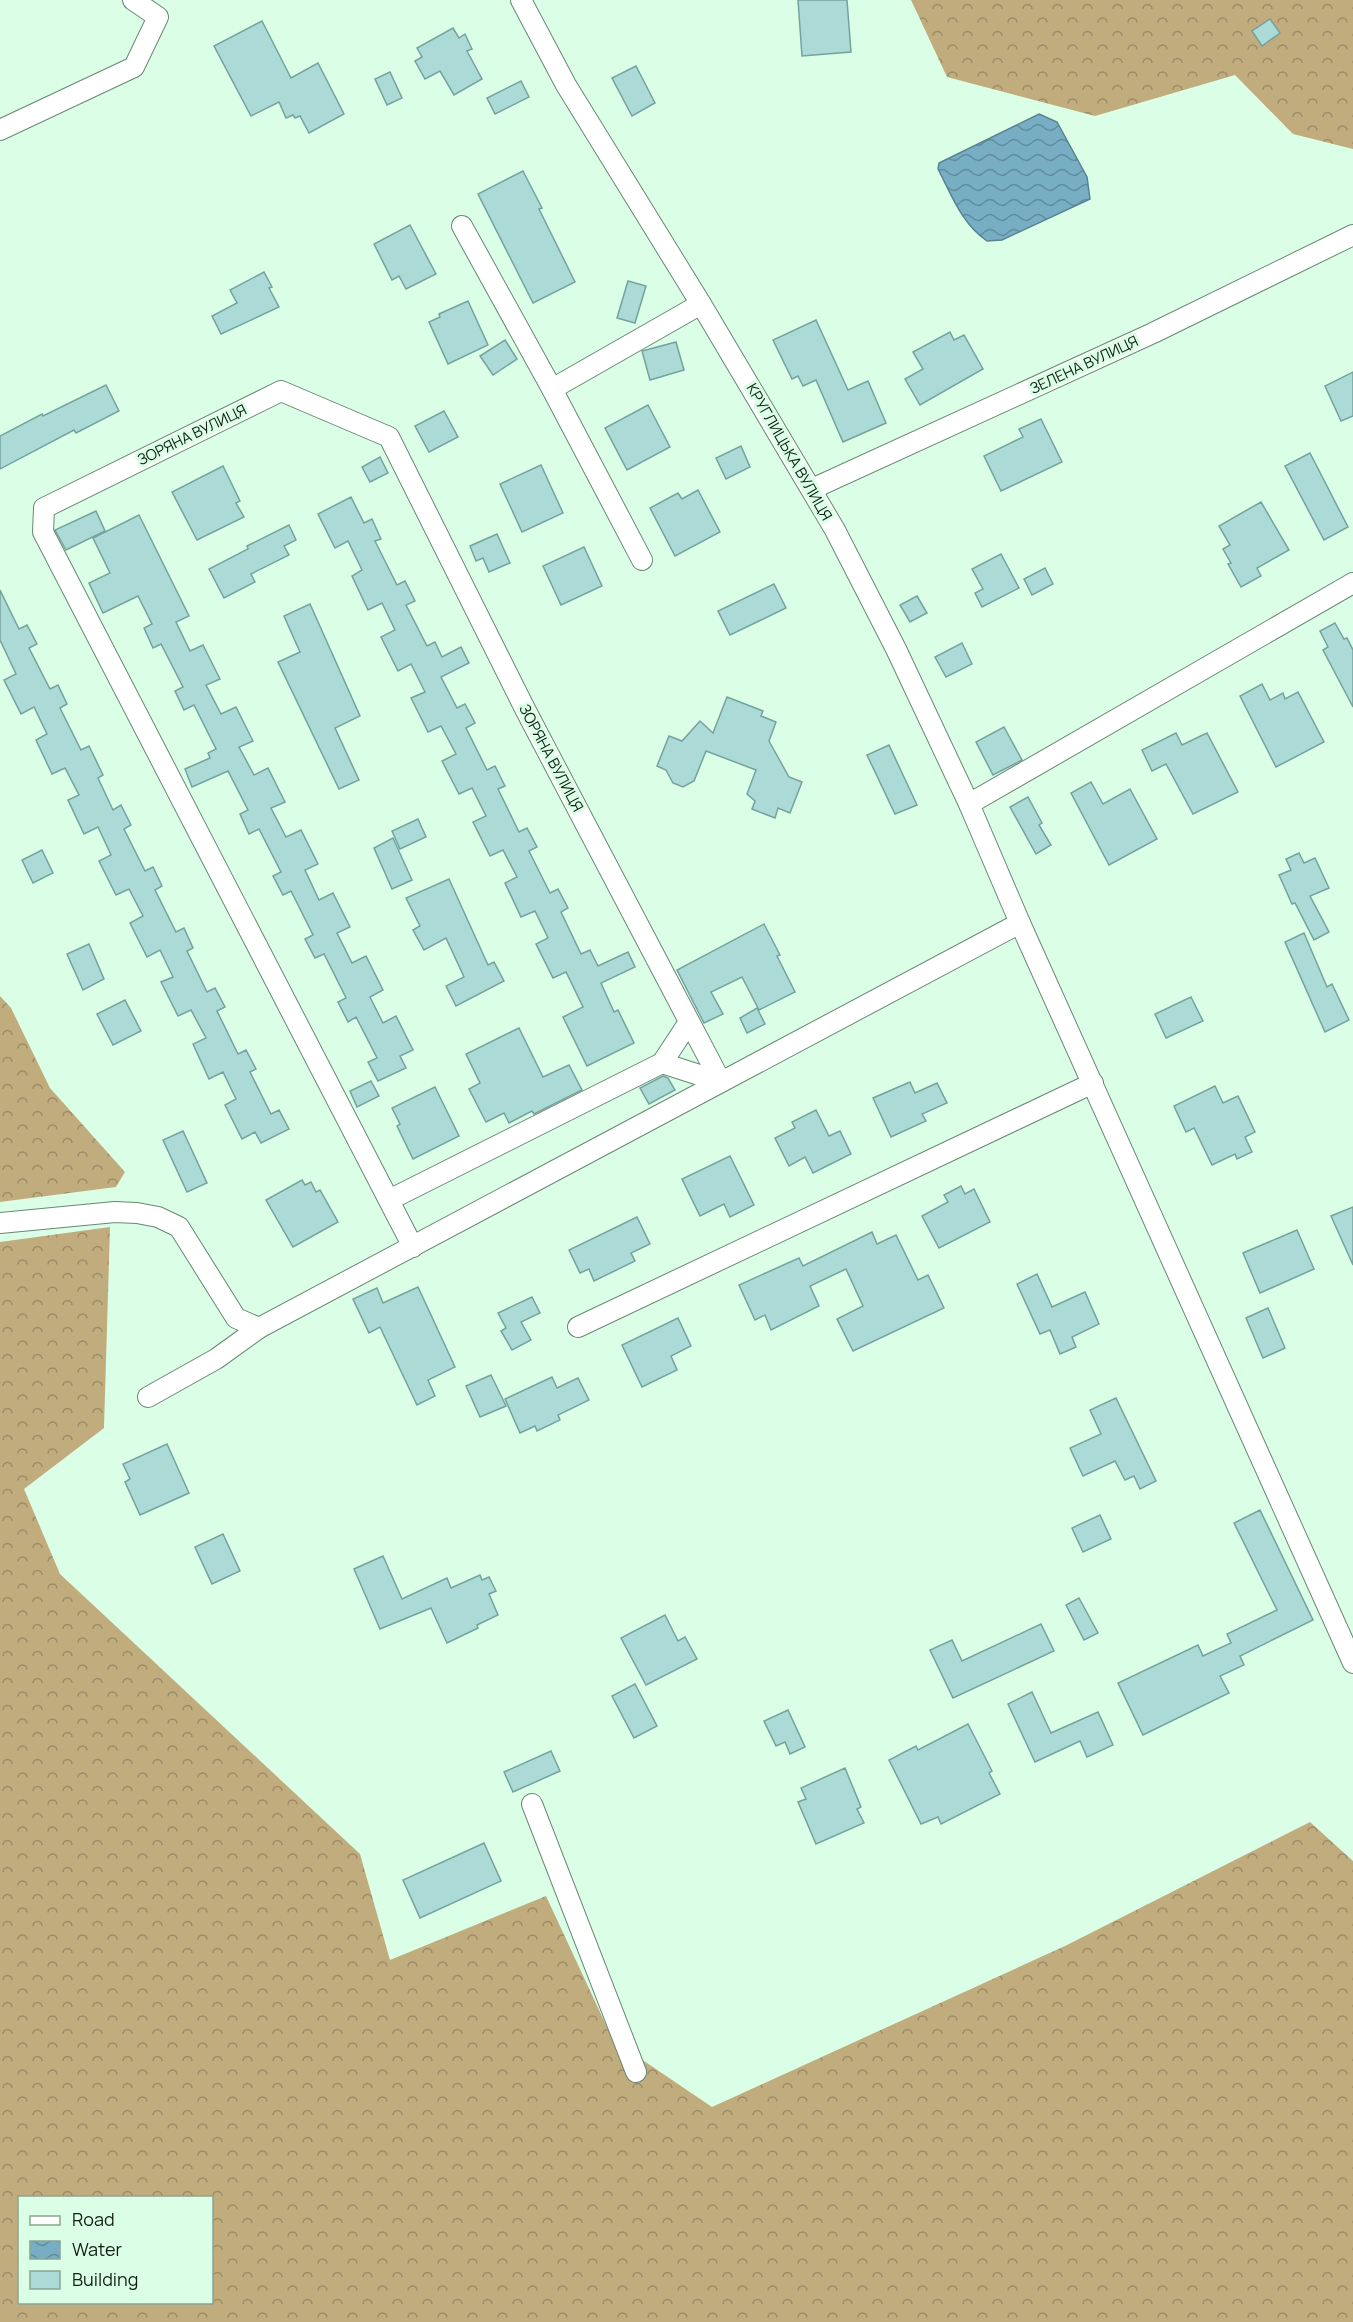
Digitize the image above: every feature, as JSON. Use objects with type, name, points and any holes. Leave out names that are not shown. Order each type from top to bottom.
[{"type":"street","points":[[0,130],[134,67],[158,17],[133,0]]},
{"type":"street","name":"КРУГЛИЦЬКА ВУЛИЦЯ","points":[[521,0],[566,85],[812,489],[896,649],[969,804],[1353,1663]]},
{"type":"street","points":[[462,226],[552,388],[642,560]]},
{"type":"street","name":"ЗЕЛЕНА ВУЛИЦЯ","points":[[812,489],[1153,333],[1353,235]]},
{"type":"street","points":[[552,388],[701,304]]},
{"type":"street","name":"ЗОРЯНА ВУЛИЦЯ","points":[[412,1247],[390,1200],[43,532],[44,508],[281,391],[389,437],[525,709],[721,1082]]},
{"type":"street","points":[[969,804],[1353,583]]},
{"type":"street","points":[[148,1397],[216,1359],[259,1329],[1020,922]]},
{"type":"street","points":[[390,1200],[662,1063],[689,1022]]},
{"type":"street","points":[[662,1063],[721,1082]]},
{"type":"street","points":[[578,1327],[1093,1083]]},
{"type":"street","points":[[0,1223],[115,1212],[158,1217],[179,1227],[236,1318],[259,1329]]},
{"type":"street","points":[[532,1804],[636,2072]]},
{"type":"green space","points":[[911,0],[1353,0],[1353,149],[1293,134],[1235,75],[1095,116],[947,77]]},
{"type":"green space","points":[[0,996],[11,1008],[50,1088],[125,1172],[116,1187],[0,1202]]},
{"type":"green space","points":[[110,1227],[104,1428],[24,1489],[60,1574],[360,1854],[390,1960],[546,1896],[613,2040],[712,2107],[1065,1946],[1310,1822],[1353,1861],[1353,2322],[0,2322],[0,1242]]},
{"type":"water","points":[[1039,114],[1057,122],[1087,177],[1090,199],[1002,240],[987,241],[978,234],[958,209],[938,169],[939,163]]},
{"type":"building","points":[[798,0],[847,0],[851,52],[802,56]]},
{"type":"building","points":[[1270,19],[1280,33],[1262,46],[1252,31]]},
{"type":"building","points":[[262,21],[291,78],[318,63],[344,114],[309,133],[300,116],[295,118],[293,115],[286,118],[279,102],[251,116],[214,46]]},
{"type":"building","points":[[453,28],[459,38],[465,34],[472,49],[467,51],[482,79],[454,95],[440,71],[425,79],[415,61],[422,57],[417,48]]},
{"type":"building","points":[[636,66],[655,103],[632,116],[612,78]]},
{"type":"building","points":[[390,72],[402,98],[387,105],[375,79]]},
{"type":"building","points":[[521,81],[529,97],[495,114],[487,98]]},
{"type":"building","points":[[523,171],[575,282],[533,303],[478,194]]},
{"type":"building","points":[[410,225],[436,274],[406,289],[399,276],[392,280],[374,244]]},
{"type":"building","points":[[264,272],[279,307],[221,334],[212,316],[237,303],[230,290]]},
{"type":"building","points":[[628,281],[646,286],[635,323],[617,318]]},
{"type":"building","points":[[468,301],[488,345],[448,364],[429,322],[440,317],[439,314]]},
{"type":"building","points":[[816,320],[848,390],[868,381],[886,423],[843,442],[816,380],[803,386],[798,376],[792,379],[773,340]]},
{"type":"building","points":[[950,332],[954,340],[964,335],[983,369],[920,405],[905,379],[923,369],[913,352]]},
{"type":"building","points":[[505,340],[517,359],[493,375],[480,356]]},
{"type":"building","points":[[676,342],[684,370],[650,380],[642,351]]},
{"type":"building","points":[[1353,372],[1353,416],[1341,421],[1325,386]]},
{"type":"building","points":[[106,385],[119,411],[76,433],[74,430],[0,469],[0,436]]},
{"type":"building","points":[[648,405],[670,447],[627,470],[605,428]]},
{"type":"building","points":[[444,411],[458,437],[429,452],[415,426]]},
{"type":"building","points":[[1041,419],[1062,462],[1001,491],[984,456],[1023,437],[1019,429]]},
{"type":"building","points":[[741,446],[750,467],[726,479],[716,458]]},
{"type":"building","points":[[1310,453],[1348,527],[1324,540],[1285,466]]},
{"type":"building","points":[[380,457],[388,473],[370,482],[362,467]]},
{"type":"building","points":[[541,465],[563,513],[522,532],[500,484]]},
{"type":"building","points":[[223,466],[240,501],[236,503],[244,517],[197,540],[172,492]]},
{"type":"building","points":[[698,490],[720,532],[675,556],[650,508],[678,493],[682,499]]},
{"type":"building","points":[[351,497],[364,523],[372,519],[381,539],[375,541],[397,585],[405,581],[415,601],[406,605],[427,646],[435,642],[442,657],[461,647],[469,663],[441,677],[457,708],[465,704],[475,723],[466,728],[487,770],[495,766],[505,786],[498,789],[519,832],[527,828],[537,847],[529,851],[550,893],[558,889],[568,908],[561,912],[581,954],[590,950],[598,966],[628,952],[635,967],[601,983],[614,1012],[618,1010],[634,1043],[587,1066],[563,1017],[583,1007],[566,972],[553,978],[536,944],[548,938],[535,911],[521,917],[505,883],[517,877],[503,850],[490,856],[473,822],[486,816],[472,788],[459,794],[442,761],[456,754],[441,726],[428,732],[411,698],[425,692],[411,664],[398,671],[381,637],[395,630],[382,603],[368,610],[352,576],[362,570],[348,541],[335,548],[318,514]]},
{"type":"building","points":[[1261,502],[1289,550],[1257,568],[1261,576],[1241,587],[1228,564],[1231,563],[1223,549],[1230,545],[1219,526]]},
{"type":"building","points":[[96,511],[105,531],[66,550],[55,530]]},
{"type":"building","points":[[139,515],[189,616],[176,622],[190,651],[203,645],[220,679],[206,685],[221,714],[236,707],[253,741],[239,747],[254,775],[268,768],[285,802],[271,808],[286,837],[301,830],[318,864],[305,870],[319,900],[333,893],[350,927],[337,933],[352,963],[366,956],[383,990],[370,997],[383,1023],[396,1016],[413,1050],[400,1056],[406,1068],[378,1081],[368,1062],[377,1058],[356,1017],[348,1022],[338,1002],[346,998],[324,954],[315,958],[305,939],[313,935],[291,891],[283,895],[273,876],[281,872],[259,829],[249,834],[240,814],[248,810],[228,771],[192,787],[185,769],[210,758],[208,753],[216,749],[194,705],[184,710],[175,691],[183,687],[161,644],[153,648],[144,628],[152,624],[138,596],[103,613],[89,583],[110,573],[93,538]]},
{"type":"building","points":[[289,525],[296,540],[284,546],[289,555],[251,574],[255,582],[224,598],[209,569],[248,549],[247,546]]},
{"type":"building","points":[[497,534],[510,563],[489,572],[483,558],[476,561],[470,546]]},
{"type":"building","points":[[584,547],[602,586],[561,605],[543,566]]},
{"type":"building","points":[[1001,554],[1019,588],[982,607],[975,593],[983,589],[972,569]]},
{"type":"building","points":[[1045,568],[1053,584],[1032,595],[1024,579]]},
{"type":"building","points":[[774,584],[786,608],[730,635],[718,611]]},
{"type":"building","points":[[0,590],[19,629],[27,625],[37,644],[29,648],[50,689],[58,685],[67,704],[60,708],[81,750],[89,746],[103,775],[98,778],[113,810],[121,805],[131,825],[124,829],[145,871],[153,867],[162,886],[155,890],[176,932],[184,928],[193,948],[187,951],[207,992],[215,988],[225,1007],[217,1011],[238,1054],[246,1050],[256,1069],[250,1072],[271,1114],[279,1110],[289,1129],[261,1143],[255,1132],[242,1139],[225,1105],[236,1099],[223,1072],[209,1079],[193,1044],[206,1038],[191,1010],[178,1016],[161,982],[173,977],[160,950],[147,957],[130,923],[143,916],[129,889],[116,895],[99,861],[111,855],[98,827],[84,834],[68,800],[79,795],[65,768],[52,774],[36,740],[47,734],[34,707],[21,714],[4,680],[16,674],[0,640]]},
{"type":"building","points":[[917,596],[927,613],[910,622],[900,605]]},
{"type":"building","points":[[310,604],[360,716],[335,728],[359,780],[339,789],[278,662],[300,652],[284,616]]},
{"type":"building","points":[[1335,623],[1353,650],[1353,707],[1323,650],[1328,647],[1320,631]]},
{"type":"building","points":[[962,643],[972,664],[946,677],[935,657]]},
{"type":"building","points":[[1262,684],[1270,700],[1283,693],[1285,699],[1298,692],[1324,742],[1276,767],[1240,696]]},
{"type":"building","points":[[727,697],[763,711],[761,716],[776,722],[769,741],[789,777],[802,782],[790,813],[778,808],[775,818],[752,809],[755,801],[747,794],[756,770],[706,751],[694,781],[683,787],[673,783],[666,770],[657,766],[669,736],[682,741],[700,721],[713,733]]},
{"type":"building","points":[[1004,727],[1022,760],[993,775],[976,742]]},
{"type":"building","points":[[1176,733],[1182,745],[1207,733],[1238,792],[1193,814],[1166,764],[1152,771],[1142,750]]},
{"type":"building","points":[[889,745],[917,805],[895,814],[867,755]]},
{"type":"building","points":[[1091,782],[1103,804],[1130,789],[1157,839],[1109,865],[1071,793]]},
{"type":"building","points":[[1028,797],[1042,823],[1039,825],[1051,845],[1036,854],[1010,807]]},
{"type":"building","points":[[418,819],[426,837],[400,849],[392,831]]},
{"type":"building","points":[[393,838],[412,880],[392,889],[374,848]]},
{"type":"building","points":[[42,850],[53,873],[33,883],[22,860]]},
{"type":"building","points":[[1299,853],[1304,863],[1315,858],[1329,888],[1310,896],[1329,932],[1314,940],[1295,903],[1292,904],[1279,875],[1291,870],[1286,859]]},
{"type":"building","points":[[449,879],[488,965],[494,962],[504,981],[456,1006],[446,986],[464,977],[446,938],[424,950],[413,930],[420,926],[406,898]]},
{"type":"building","points":[[764,924],[795,992],[759,1010],[742,977],[711,992],[723,1014],[704,1023],[677,970]]},
{"type":"building","points":[[1304,933],[1327,987],[1332,984],[1349,1020],[1325,1032],[1285,942]]},
{"type":"building","points":[[89,944],[104,979],[83,990],[67,954]]},
{"type":"building","points":[[1191,997],[1203,1021],[1166,1038],[1155,1014]]},
{"type":"building","points":[[125,1000],[141,1031],[113,1045],[97,1014]]},
{"type":"building","points":[[757,1008],[765,1024],[747,1033],[740,1018]]},
{"type":"building","points":[[519,1028],[543,1077],[569,1065],[582,1090],[534,1114],[532,1111],[509,1123],[504,1113],[486,1122],[469,1089],[480,1083],[466,1054]]},
{"type":"building","points":[[663,1076],[668,1078],[675,1090],[649,1104],[640,1088]]},
{"type":"building","points":[[371,1081],[379,1096],[357,1107],[350,1091]]},
{"type":"building","points":[[910,1082],[915,1093],[937,1083],[947,1103],[922,1114],[926,1121],[891,1137],[873,1098]]},
{"type":"building","points":[[1215,1086],[1223,1103],[1238,1096],[1255,1132],[1245,1137],[1252,1152],[1237,1159],[1235,1154],[1212,1165],[1194,1128],[1186,1132],[1174,1106]]},
{"type":"building","points":[[435,1087],[459,1136],[413,1159],[397,1126],[400,1124],[392,1108]]},
{"type":"building","points":[[816,1110],[829,1136],[840,1131],[851,1154],[813,1173],[805,1157],[789,1166],[775,1138],[795,1128],[792,1122]]},
{"type":"building","points":[[183,1131],[207,1183],[187,1192],[163,1140]]},
{"type":"building","points":[[730,1156],[754,1205],[730,1217],[724,1204],[700,1216],[682,1179]]},
{"type":"building","points":[[302,1180],[305,1185],[311,1182],[316,1192],[320,1190],[338,1222],[293,1247],[266,1200]]},
{"type":"building","points":[[961,1186],[965,1194],[974,1189],[990,1222],[939,1248],[922,1216],[948,1202],[944,1195]]},
{"type":"building","points":[[1353,1207],[1353,1265],[1331,1216]]},
{"type":"building","points":[[637,1217],[650,1244],[631,1253],[635,1261],[594,1281],[589,1269],[580,1273],[569,1250]]},
{"type":"building","points":[[1297,1230],[1314,1269],[1260,1293],[1243,1253]]},
{"type":"building","points":[[872,1232],[877,1244],[896,1235],[918,1280],[928,1275],[944,1308],[853,1351],[837,1319],[863,1306],[846,1269],[810,1286],[819,1306],[771,1330],[765,1315],[755,1320],[739,1285],[799,1258],[803,1266]]},
{"type":"building","points":[[1037,1274],[1052,1307],[1085,1292],[1099,1324],[1072,1337],[1076,1347],[1060,1354],[1050,1330],[1040,1334],[1017,1284]]},
{"type":"building","points":[[418,1287],[455,1367],[428,1380],[435,1396],[417,1405],[380,1327],[369,1333],[353,1299],[377,1288],[383,1303]]},
{"type":"building","points":[[532,1297],[540,1313],[521,1322],[531,1340],[512,1350],[501,1331],[506,1328],[498,1313]]},
{"type":"building","points":[[1268,1308],[1285,1348],[1263,1358],[1246,1318]]},
{"type":"building","points":[[678,1318],[691,1346],[671,1356],[677,1370],[642,1387],[622,1345]]},
{"type":"building","points":[[491,1375],[506,1406],[480,1417],[466,1386]]},
{"type":"building","points":[[552,1377],[557,1388],[578,1378],[589,1400],[558,1415],[560,1420],[537,1431],[535,1426],[520,1433],[505,1399]]},
{"type":"building","points":[[1116,1398],[1156,1481],[1140,1489],[1134,1476],[1125,1480],[1115,1461],[1083,1476],[1070,1448],[1101,1434],[1090,1410]]},
{"type":"building","points":[[167,1444],[189,1493],[140,1515],[125,1482],[130,1479],[123,1464]]},
{"type":"building","points":[[1260,1510],[1313,1620],[1240,1656],[1244,1665],[1220,1676],[1229,1693],[1143,1735],[1118,1683],[1198,1645],[1203,1656],[1231,1643],[1227,1634],[1277,1610],[1234,1523]]},
{"type":"building","points":[[1100,1515],[1111,1539],[1083,1552],[1072,1528]]},
{"type":"building","points":[[223,1534],[240,1571],[212,1584],[195,1547]]},
{"type":"building","points":[[383,1556],[402,1599],[447,1578],[451,1588],[480,1575],[482,1580],[489,1577],[496,1591],[489,1594],[498,1615],[447,1643],[431,1608],[380,1629],[354,1569]]},
{"type":"building","points":[[1079,1598],[1098,1633],[1084,1640],[1066,1605]]},
{"type":"building","points":[[665,1615],[678,1641],[685,1637],[697,1659],[646,1685],[621,1638]]},
{"type":"building","points":[[1041,1624],[1054,1651],[953,1698],[930,1650],[952,1640],[962,1661]]},
{"type":"building","points":[[635,1684],[657,1726],[634,1738],[612,1696]]},
{"type":"building","points":[[1032,1692],[1051,1733],[1098,1712],[1113,1745],[1087,1757],[1080,1741],[1035,1762],[1008,1704]]},
{"type":"building","points":[[788,1710],[805,1747],[790,1754],[785,1742],[776,1746],[764,1721]]},
{"type":"building","points":[[968,1724],[992,1771],[989,1773],[1000,1794],[941,1824],[938,1817],[921,1824],[889,1760],[916,1746],[918,1750]]},
{"type":"building","points":[[551,1751],[560,1771],[513,1792],[504,1772]]},
{"type":"building","points":[[845,1768],[861,1807],[857,1809],[864,1823],[816,1844],[798,1802],[806,1799],[801,1788]]},
{"type":"building","points":[[484,1843],[501,1881],[420,1918],[403,1880]]}]
